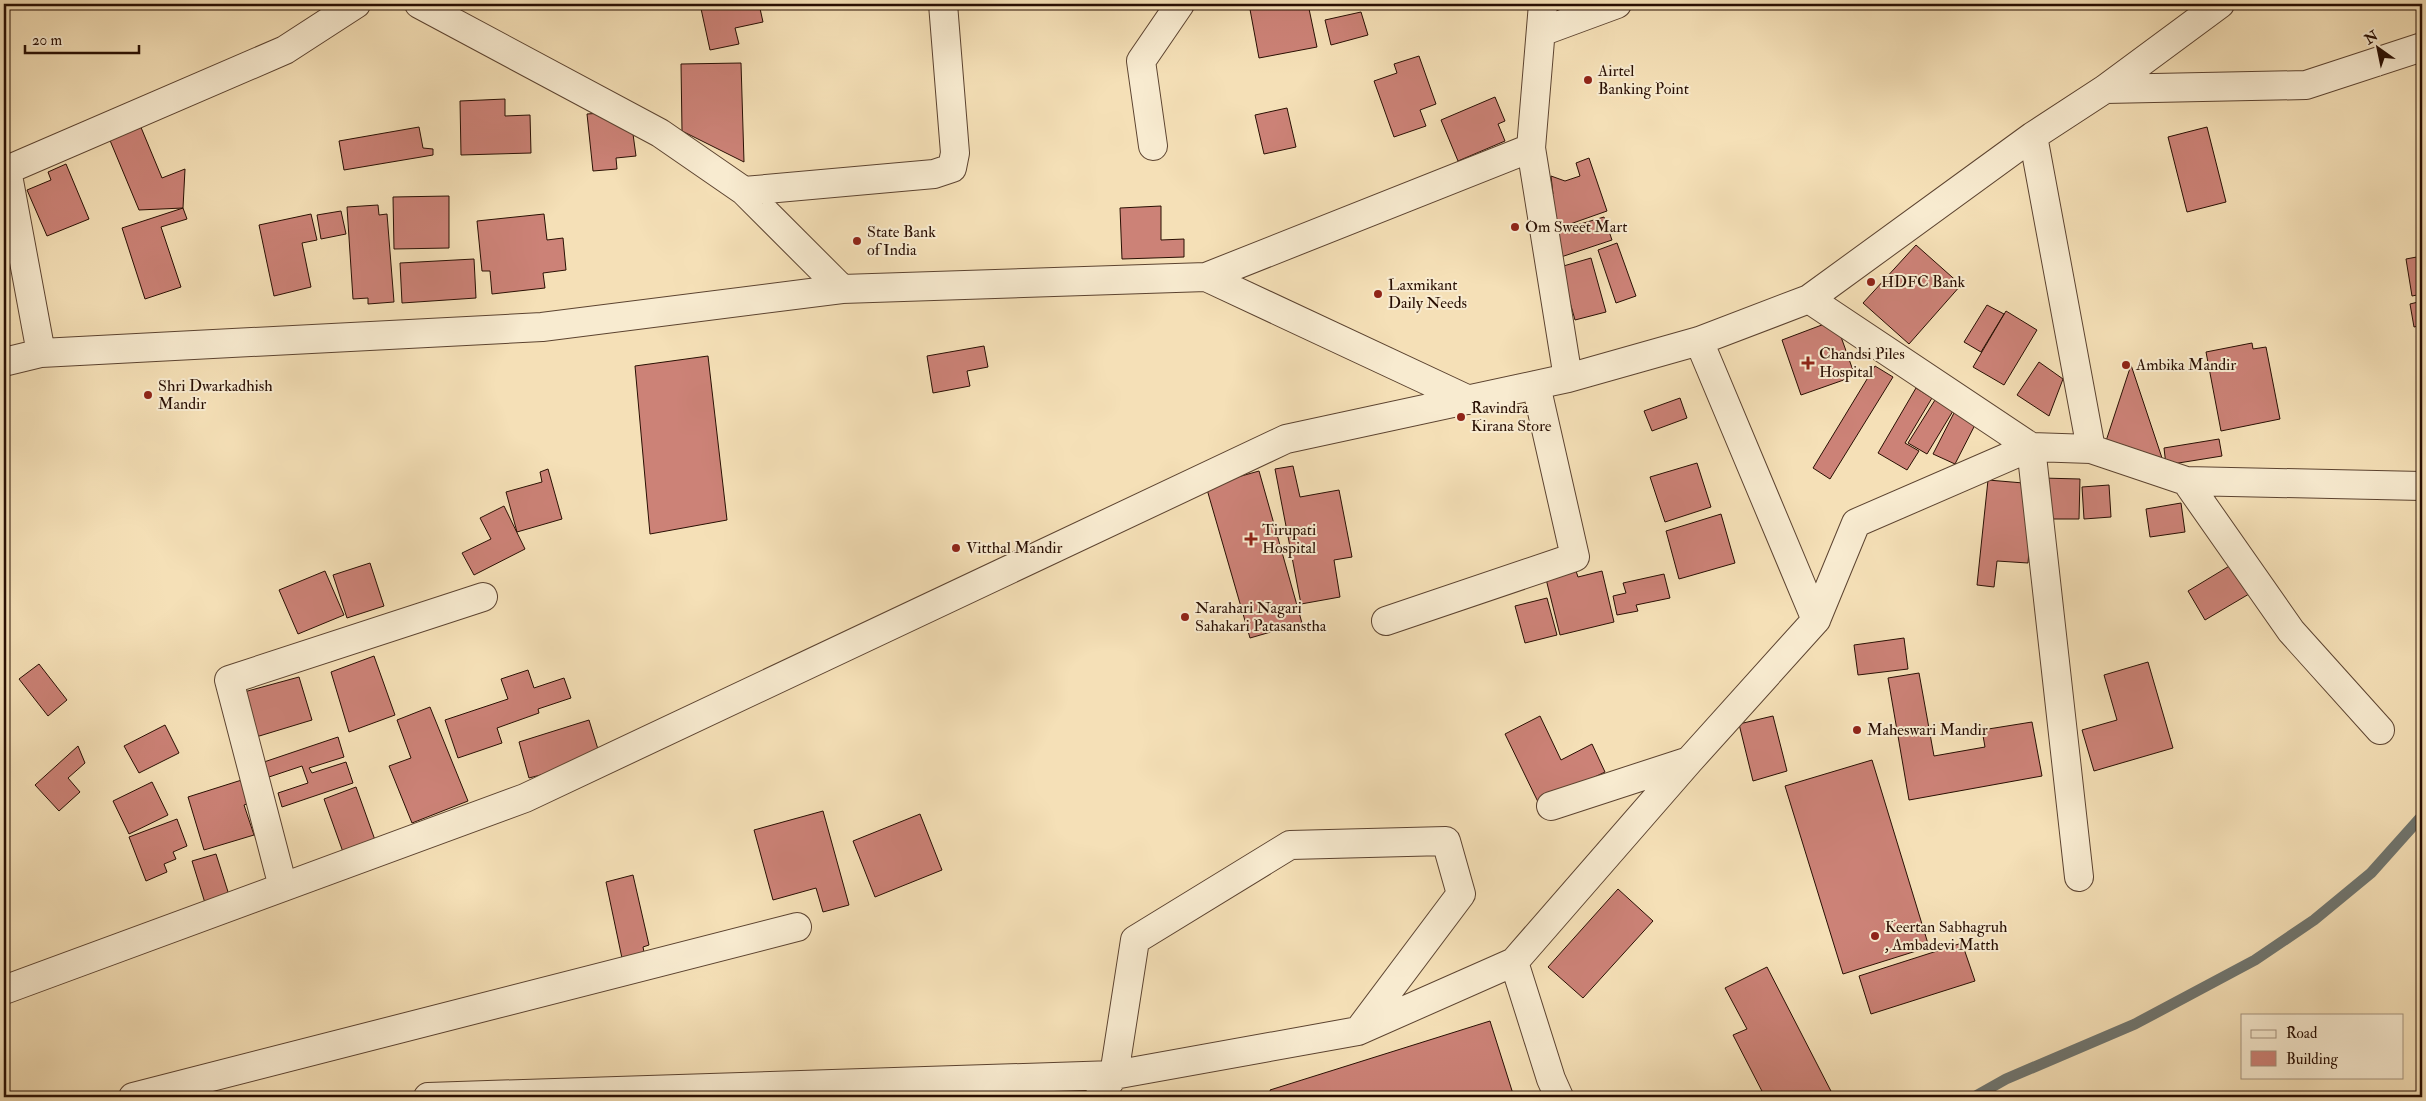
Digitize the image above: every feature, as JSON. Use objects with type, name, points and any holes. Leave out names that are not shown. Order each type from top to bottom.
[{"type":"street","points":[[41,353],[6,165],[285,50],[356,4]]},
{"type":"street","points":[[419,4],[660,132],[744,191],[842,289]]},
{"type":"street","points":[[744,191],[934,174],[952,168],[955,153],[943,4]]},
{"type":"street","points":[[1153,146],[1142,61],[1180,4]]},
{"type":"street","points":[[1543,4],[1531,148],[1568,378]]},
{"type":"street","points":[[1541,32],[1617,4]]},
{"type":"street","points":[[4,990],[525,798],[1286,439],[1568,378],[1699,341],[1808,300],[2033,136],[2105,89],[2220,4]]},
{"type":"street","points":[[2105,89],[2306,85],[2422,47]]},
{"type":"street","points":[[2033,136],[2091,449]]},
{"type":"street","points":[[4,362],[41,353],[542,327],[842,289],[1206,277],[1531,148]]},
{"type":"street","points":[[1206,277],[1469,400]]},
{"type":"street","points":[[1808,300],[2031,447]]},
{"type":"street","points":[[1699,341],[1816,620]]},
{"type":"street","points":[[1386,621],[1575,557],[1536,385]]},
{"type":"street","points":[[2031,447],[2079,877]]},
{"type":"street","points":[[428,1097],[1114,1075],[1358,1031],[1514,962],[1689,761],[1816,620],[1856,522],[2031,447],[2091,449],[2186,482],[2422,486]]},
{"type":"street","points":[[2186,482],[2292,631],[2380,730]]},
{"type":"street","points":[[283,887],[229,680],[482,597]]},
{"type":"street","points":[[1551,806],[1689,761]]},
{"type":"street","points":[[1099,1097],[1114,1075],[1135,940],[1290,845],[1446,841],[1461,894],[1358,1031]]},
{"type":"street","points":[[133,1097],[797,927]]},
{"type":"street","points":[[1514,962],[1551,1079],[1559,1097]]},
{"type":"building","points":[[700,4],[759,4],[763,22],[735,28],[739,44],[710,50]]},
{"type":"building","points":[[1249,4],[1308,4],[1317,47],[1259,58]]},
{"type":"building","points":[[1361,12],[1368,35],[1331,45],[1325,20]]},
{"type":"building","points":[[1419,56],[1436,104],[1420,110],[1426,126],[1394,137],[1374,81],[1397,73],[1394,64]]},
{"type":"building","points":[[741,63],[744,162],[682,131],[681,64]]},
{"type":"building","points":[[1495,97],[1505,121],[1498,124],[1505,141],[1458,161],[1441,120]]},
{"type":"building","points":[[505,99],[505,116],[530,115],[531,153],[461,155],[460,101]]},
{"type":"building","points":[[1287,108],[1296,147],[1264,154],[1255,115]]},
{"type":"building","points":[[602,113],[620,122],[633,134],[636,156],[616,158],[617,169],[593,171],[587,114]]},
{"type":"building","points":[[140,125],[162,178],[185,169],[183,208],[139,210],[109,138]]},
{"type":"building","points":[[419,127],[423,148],[433,149],[433,155],[344,170],[339,141]]},
{"type":"building","points":[[2207,127],[2226,202],[2187,212],[2168,137]]},
{"type":"building","points":[[1589,158],[1607,211],[1556,229],[1550,196],[1553,194],[1551,176],[1565,181],[1580,176],[1576,163]]},
{"type":"building","points":[[66,164],[89,219],[47,236],[27,190],[51,180],[48,172]]},
{"type":"building","points":[[449,196],[449,248],[394,249],[393,197]]},
{"type":"building","points":[[378,205],[379,215],[387,214],[394,302],[368,304],[368,298],[353,299],[347,207]]},
{"type":"building","points":[[1161,206],[1161,240],[1184,239],[1184,257],[1122,259],[1120,208]]},
{"type":"building","points":[[183,208],[187,219],[161,227],[181,287],[145,299],[122,228]]},
{"type":"building","points":[[341,211],[346,234],[321,239],[317,215]]},
{"type":"building","points":[[311,214],[317,240],[302,243],[311,287],[274,296],[259,225]]},
{"type":"building","points":[[544,214],[547,240],[563,238],[566,270],[543,273],[545,288],[492,294],[490,271],[482,271],[477,221]]},
{"type":"building","points":[[1604,217],[1612,240],[1561,257],[1553,232]]},
{"type":"building","points":[[1617,243],[1636,296],[1616,303],[1598,250]]},
{"type":"building","points":[[1916,245],[1961,285],[1909,344],[1863,303]]},
{"type":"building","points":[[2422,256],[2422,294],[2412,296],[2406,259]]},
{"type":"building","points":[[1591,258],[1606,312],[1575,320],[1560,267]]},
{"type":"building","points":[[474,259],[476,298],[402,303],[400,263]]},
{"type":"building","points":[[2422,301],[2422,325],[2414,327],[2410,304]]},
{"type":"building","points":[[1987,305],[2004,314],[1981,352],[1964,342]]},
{"type":"building","points":[[2006,311],[2037,330],[2004,385],[1973,367]]},
{"type":"building","points":[[1835,320],[1855,376],[1801,395],[1782,340]]},
{"type":"building","points":[[2252,343],[2253,349],[2266,347],[2280,419],[2221,431],[2206,352]]},
{"type":"building","points":[[984,346],[988,367],[967,371],[970,386],[933,393],[927,356]]},
{"type":"building","points":[[708,356],[727,520],[650,534],[635,366]]},
{"type":"building","points":[[2039,362],[2063,379],[2049,416],[2017,395]]},
{"type":"building","points":[[2131,365],[2162,458],[2106,441]]},
{"type":"building","points":[[1875,366],[1893,377],[1830,479],[1813,468]]},
{"type":"building","points":[[1916,388],[1932,398],[1905,443],[1919,451],[1907,470],[1878,453]]},
{"type":"building","points":[[1680,398],[1687,418],[1652,431],[1644,411]]},
{"type":"building","points":[[1935,400],[1953,411],[1927,454],[1908,443]]},
{"type":"building","points":[[1956,409],[1978,419],[1955,464],[1933,454]]},
{"type":"building","points":[[2219,439],[2222,456],[2166,465],[2164,448]]},
{"type":"building","points":[[1697,463],[1711,507],[1665,522],[1650,477]]},
{"type":"building","points":[[1293,466],[1300,497],[1339,490],[1352,557],[1334,560],[1340,597],[1301,604],[1275,469]]},
{"type":"building","points":[[548,469],[562,519],[517,532],[506,492],[542,482],[540,472]]},
{"type":"building","points":[[1259,471],[1302,623],[1250,638],[1206,486]]},
{"type":"building","points":[[2042,478],[2080,479],[2079,519],[2041,519]]},
{"type":"building","points":[[1988,480],[2035,484],[2028,563],[1997,561],[1994,587],[1977,585]]},
{"type":"building","points":[[2109,485],[2111,517],[2084,519],[2082,487]]},
{"type":"building","points":[[2181,503],[2185,532],[2150,537],[2146,509]]},
{"type":"building","points":[[504,506],[525,549],[474,575],[462,553],[491,539],[480,518]]},
{"type":"building","points":[[1721,514],[1735,563],[1679,579],[1666,531]]},
{"type":"building","points":[[370,563],[384,606],[347,618],[333,575]]},
{"type":"building","points":[[2231,565],[2249,594],[2205,620],[2188,591]]},
{"type":"building","points":[[1575,568],[1578,577],[1602,571],[1614,622],[1560,635],[1545,575]]},
{"type":"building","points":[[325,571],[344,615],[298,634],[279,590]]},
{"type":"building","points":[[1664,574],[1670,598],[1636,605],[1638,611],[1617,615],[1613,596],[1626,593],[1623,583]]},
{"type":"building","points":[[1547,598],[1557,635],[1525,643],[1515,606]]},
{"type":"building","points":[[1904,638],[1908,669],[1858,675],[1854,645]]},
{"type":"building","points":[[374,656],[395,715],[349,732],[331,672]]},
{"type":"building","points":[[2148,662],[2173,748],[2094,771],[2082,730],[2117,720],[2104,675]]},
{"type":"building","points":[[39,664],[67,700],[48,716],[19,679]]},
{"type":"building","points":[[528,670],[534,688],[564,678],[571,698],[538,709],[539,713],[497,728],[502,743],[458,758],[445,720],[508,699],[501,679]]},
{"type":"building","points":[[1919,673],[1934,756],[1985,747],[1982,730],[2032,722],[2042,776],[1909,800],[1888,678]]},
{"type":"building","points":[[299,677],[312,720],[256,737],[244,692]]},
{"type":"building","points":[[430,707],[468,801],[412,823],[389,766],[411,758],[397,720]]},
{"type":"building","points":[[1540,716],[1561,760],[1592,744],[1605,772],[1539,804],[1505,734]]},
{"type":"building","points":[[1773,716],[1787,771],[1753,781],[1739,724]]},
{"type":"building","points":[[589,720],[601,759],[529,778],[519,742]]},
{"type":"building","points":[[165,725],[179,753],[139,773],[124,746]]},
{"type":"building","points":[[338,737],[344,757],[309,768],[312,773],[346,762],[353,783],[282,807],[278,793],[308,783],[302,766],[269,777],[264,762]]},
{"type":"building","points":[[78,746],[85,763],[68,778],[80,792],[59,811],[35,785]]},
{"type":"building","points":[[1872,760],[1929,947],[1843,974],[1785,786]]},
{"type":"building","points":[[248,778],[255,801],[244,805],[254,835],[204,850],[188,797]]},
{"type":"building","points":[[152,782],[168,815],[129,834],[113,801]]},
{"type":"building","points":[[356,787],[375,840],[343,852],[324,799]]},
{"type":"building","points":[[823,811],[849,905],[823,912],[816,888],[773,900],[754,830]]},
{"type":"building","points":[[920,814],[942,870],[875,897],[853,841]]},
{"type":"building","points":[[177,819],[187,846],[173,852],[176,859],[164,864],[167,872],[146,881],[129,837]]},
{"type":"building","points":[[216,854],[229,895],[205,903],[192,861]]},
{"type":"building","points":[[633,875],[649,945],[643,947],[645,957],[623,963],[606,882]]},
{"type":"building","points":[[1618,889],[1653,921],[1583,998],[1548,967]]},
{"type":"building","points":[[1962,943],[1975,981],[1871,1014],[1859,976]]},
{"type":"building","points":[[1767,967],[1834,1097],[1765,1097],[1733,1035],[1747,1029],[1725,988]]},
{"type":"building","points":[[1490,1021],[1514,1097],[1272,1097],[1270,1090]]},
{"type":"building","points":[[934,1090],[935,1097],[898,1097]]},
{"type":"waterway","points":[[1974,1097],[2006,1079],[2135,1024],[2255,960],[2314,920],[2371,873],[2422,816]]},
{"type":"place","name":"Airtel Banking Point","points":[[1588,80]]},
{"type":"place","name":"Om Sweet Mart","points":[[1515,227]]},
{"type":"place","name":"State Bank of India","points":[[857,241]]},
{"type":"place","name":"HDFC Bank","points":[[1871,282]]},
{"type":"place","name":"Laxmikant Daily Needs","points":[[1378,294]]},
{"type":"place","name":"Chandsi Piles Hospital","points":[[1808,363]]},
{"type":"place","name":"Ambika Mandir","points":[[2126,365]]},
{"type":"place","name":"Shri Dwarkadhish Mandir","points":[[148,395]]},
{"type":"place","name":"Ravindra Kirana Store","points":[[1461,417]]},
{"type":"place","name":"Tirupati Hospital","points":[[1251,539]]},
{"type":"place","name":"Vitthal Mandir","points":[[956,548]]},
{"type":"place","name":"Narahari Nagari Sahakari Patasanstha","points":[[1185,617]]},
{"type":"place","name":"Maheswari Mandir","points":[[1857,730]]},
{"type":"place","name":"Keertan Sabhagruh , Ambadevi Matth","points":[[1875,936]]}]
